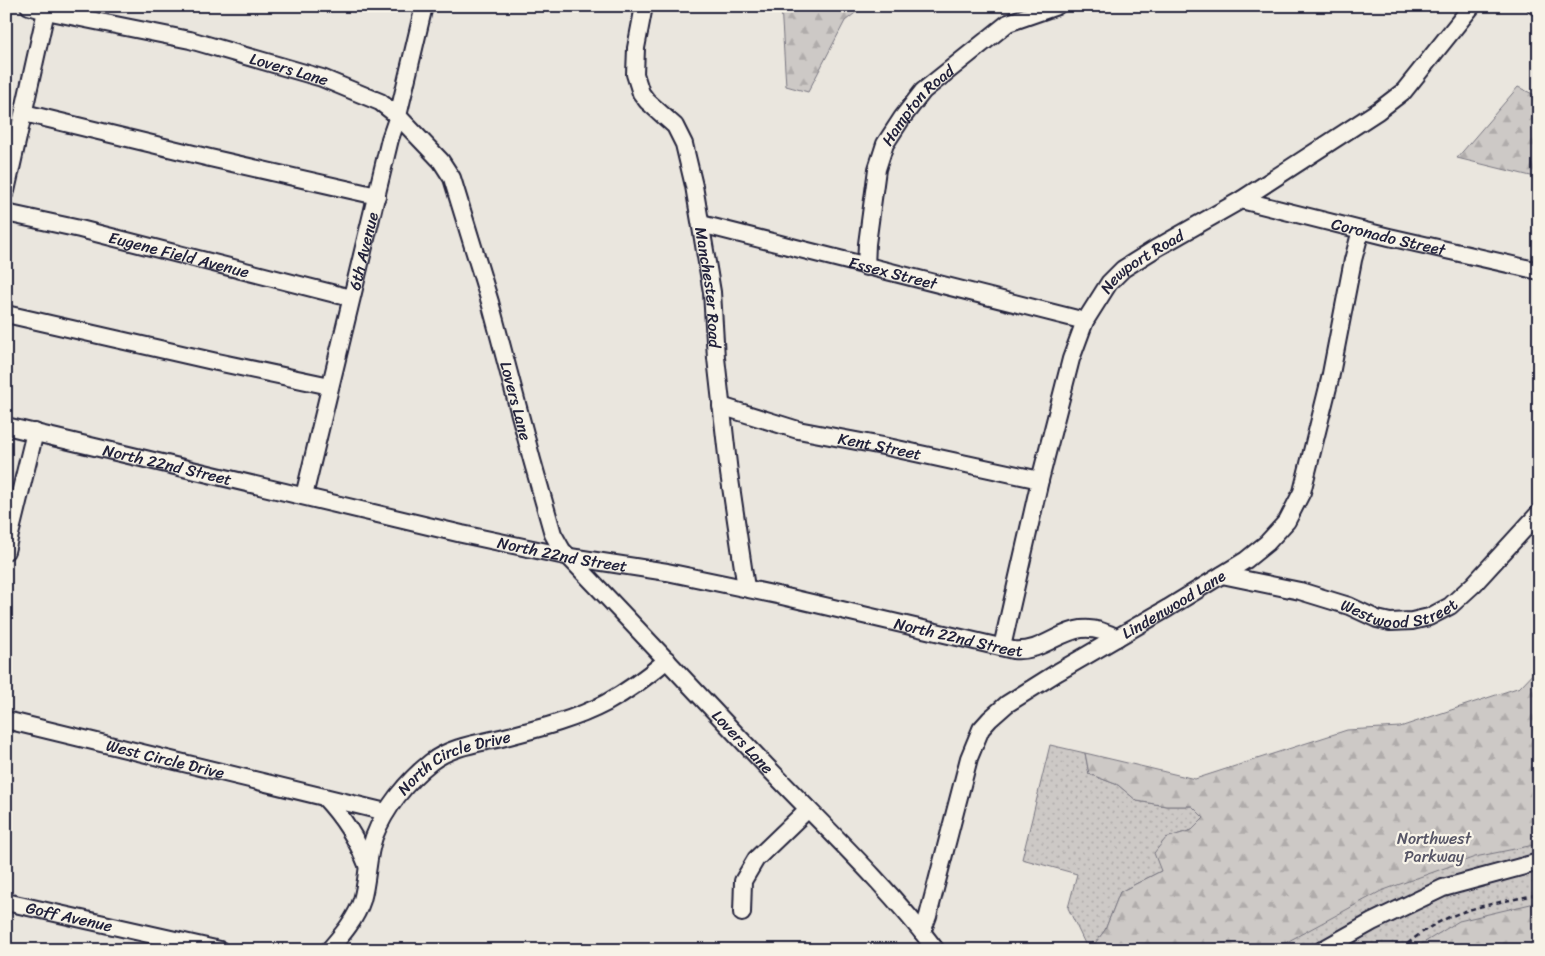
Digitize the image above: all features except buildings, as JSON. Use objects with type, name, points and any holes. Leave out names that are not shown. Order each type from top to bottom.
[{"type":"street","name":"Lovers Lane","points":[[29,6],[190,40],[322,78],[380,102],[398,116],[441,161],[452,178],[490,302],[532,460],[554,534],[562,550],[882,886],[936,950]]},
{"type":"street","name":"6th Avenue","points":[[304,496],[424,6]]},
{"type":"street","name":"Manchester Road","points":[[644,6],[634,61],[637,83],[647,102],[675,126],[684,144],[694,186],[712,292],[728,473],[746,588]]},
{"type":"street","name":"Hampton Road","points":[[866,267],[867,244],[877,169],[884,144],[902,118],[924,91],[1008,23],[1057,6]]},
{"type":"street","name":"Newport Road","points":[[1002,647],[1040,480],[1071,359],[1085,321],[1109,283],[1123,269],[1155,248],[1241,200],[1378,111],[1404,91],[1472,6]]},
{"type":"street","points":[[7,182],[46,11]]},
{"type":"street","points":[[24,113],[376,196]]},
{"type":"street","name":"Coronado Street","points":[[1241,200],[1539,271]]},
{"type":"street","name":"Eugene Field Avenue","points":[[6,213],[80,229],[351,298]]},
{"type":"street","name":"Essex Street","points":[[701,224],[1085,321]]},
{"type":"street","name":"Lindenwood Lane","points":[[922,932],[928,916],[969,758],[981,729],[990,718],[1007,704],[1058,672],[1246,560],[1267,543],[1287,521],[1302,492],[1330,379],[1361,230]]},
{"type":"street","points":[[6,314],[330,386]]},
{"type":"street","name":"Kent Street","points":[[721,406],[798,430],[888,447],[1040,480]]},
{"type":"street","name":"North 22nd Street","points":[[6,426],[570,557],[667,572],[746,588],[1002,647],[1023,651],[1084,628],[1094,629],[1117,638]]},
{"type":"street","points":[[6,551],[35,432]]},
{"type":"street","name":"Westwood Street","points":[[1222,575],[1300,591],[1349,606],[1377,619],[1390,622],[1412,621],[1428,617],[1450,606],[1474,584],[1539,513]]},
{"type":"street","name":"North Circle Drive","points":[[329,950],[352,922],[362,900],[367,865],[374,837],[386,812],[404,788],[432,761],[461,747],[565,720],[605,704],[643,681],[667,660]]},
{"type":"street","name":"West Circle Drive","points":[[6,720],[386,812]]},
{"type":"street","points":[[324,797],[352,832],[367,865]]},
{"type":"street","points":[[742,913],[743,881],[756,859],[808,809]]},
{"type":"street","points":[[1322,950],[1372,922],[1442,888],[1539,862]]},
{"type":"street","name":"Goff Avenue","points":[[6,902],[220,950]]},
{"type":"path","points":[[1401,950],[1416,935],[1450,916],[1539,894]]},
{"type":"green space","points":[[781,6],[864,6],[845,21],[808,92],[786,86]]},
{"type":"green space","points":[[1518,87],[1539,97],[1539,178],[1457,158]]},
{"type":"green space","name":"Northwest Parkway","points":[[1539,667],[1539,844],[1475,857],[1381,891],[1272,950],[1090,950],[1105,930],[1120,892],[1161,871],[1154,853],[1166,838],[1192,830],[1204,818],[1192,806],[1166,806],[1137,801],[1118,785],[1089,774],[1085,753],[1195,779],[1347,730],[1400,727],[1520,687]]},
{"type":"green space","name":"Northwest Parkway","points":[[1539,710],[1539,944],[1515,950],[1127,950]]},
{"type":"green space","points":[[1050,745],[1085,753],[1089,774],[1118,785],[1137,801],[1166,806],[1192,806],[1204,818],[1192,830],[1166,838],[1161,871],[1120,892],[1105,930],[1090,950],[1088,950],[1068,908],[1077,874],[1022,859]]},
{"type":"green space","points":[[1539,902],[1539,944],[1515,950],[1416,950],[1420,945],[1459,921]]}]
